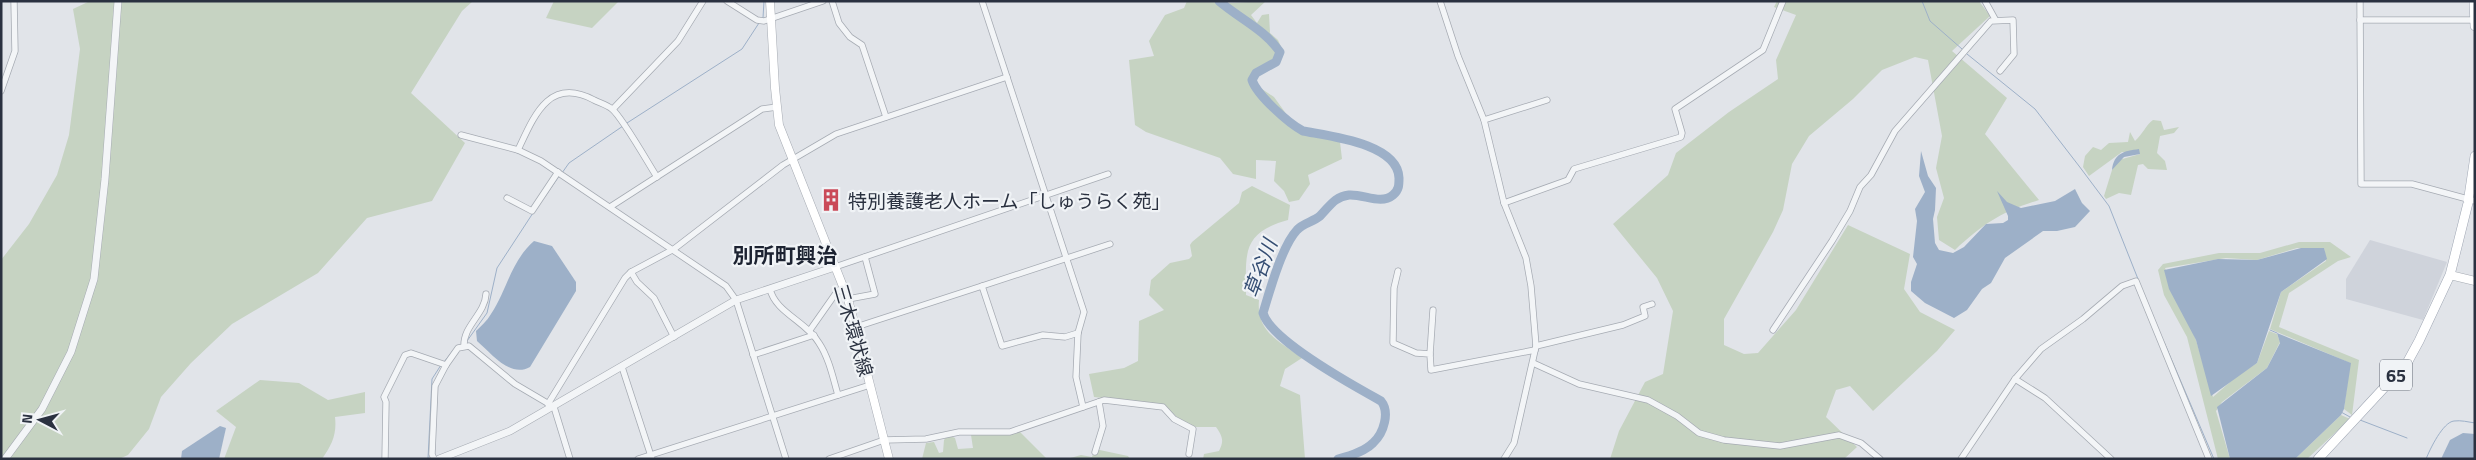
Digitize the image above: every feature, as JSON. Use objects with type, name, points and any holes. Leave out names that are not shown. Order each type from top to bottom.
[{"type":"main road","name":"三木環状線","points":[[770,1],[779,125],[848,299],[889,459]]},
{"type":"main road","points":[[2474,1],[2475,26]]},
{"type":"main road","name":"65","points":[[2318,459],[2407,363],[2450,275],[2472,200],[2475,156]]},
{"type":"main road","points":[[2450,275],[2475,281]]},
{"type":"street","points":[[1,92],[15,50],[14,1]]},
{"type":"street","points":[[5,459],[42,409],[71,352],[94,279],[105,179],[118,1]]},
{"type":"street","points":[[613,109],[678,41],[703,1]]},
{"type":"street","points":[[727,1],[757,20],[771,18],[823,1]]},
{"type":"street","points":[[832,1],[839,23],[850,37],[862,46],[886,117]]},
{"type":"street","points":[[982,1],[1084,312],[1078,333],[1076,377],[1083,407]]},
{"type":"street","points":[[1440,1],[1458,56],[1484,120],[1504,203],[1526,258],[1536,348],[1514,443],[1504,459]]},
{"type":"street","points":[[1504,203],[1568,180],[1574,169],[1681,137],[1682,133],[1675,109],[1763,50],[1784,1]]},
{"type":"street","points":[[1985,1],[1995,19]]},
{"type":"street","points":[[2360,1],[2361,184],[2412,184],[2472,200]]},
{"type":"street","points":[[1773,330],[1832,241],[1850,211],[1860,187],[1871,175],[1895,131],[1970,42],[1995,19],[2013,20],[2014,54],[2000,72]]},
{"type":"street","points":[[2360,20],[2474,20]]},
{"type":"street","points":[[551,405],[625,278],[631,272],[674,249],[784,165],[836,134],[1007,77]]},
{"type":"street","points":[[518,150],[534,116],[547,100],[565,92],[584,95],[613,109],[656,177]]},
{"type":"street","points":[[1484,120],[1548,100]]},
{"type":"street","points":[[610,207],[762,109],[777,107]]},
{"type":"street","points":[[461,135],[518,150],[558,172],[726,286],[736,300],[786,459]]},
{"type":"street","points":[[506,198],[532,211],[558,172]]},
{"type":"street","points":[[439,459],[444,455],[510,431],[551,405],[622,367],[736,300],[1108,174]]},
{"type":"street","points":[[856,327],[1110,244]]},
{"type":"street","points":[[848,299],[875,294],[865,257]]},
{"type":"street","points":[[1398,271],[1394,288],[1393,342],[1416,354],[1430,354]]},
{"type":"street","points":[[631,272],[637,282],[654,298],[674,337]]},
{"type":"street","points":[[1962,459],[2015,379],[2048,344],[2083,319],[2122,286],[2136,281],[2209,459]]},
{"type":"street","points":[[982,286],[1002,346],[1043,336],[1065,337],[1078,333]]},
{"type":"street","points":[[753,355],[812,332],[836,293],[843,287]]},
{"type":"street","points":[[770,289],[772,298],[812,332],[823,350],[838,395]]},
{"type":"street","points":[[464,346],[464,337],[485,302],[486,294]]},
{"type":"street","points":[[1433,310],[1430,354],[1431,370],[1435,371],[1536,348],[1623,325],[1645,316],[1643,306],[1652,304]]},
{"type":"street","points":[[434,459],[432,454],[435,386],[458,348],[468,346],[515,384],[551,405],[570,459]]},
{"type":"street","points":[[385,459],[386,402],[384,397],[405,355],[411,353],[446,365]]},
{"type":"street","points":[[1533,363],[1579,384],[1648,400],[1677,416],[1699,433],[1724,440],[1780,446],[1839,435],[1861,443],[1879,458]]},
{"type":"street","points":[[622,367],[651,457]]},
{"type":"street","points":[[2015,379],[2045,398],[2111,459]]},
{"type":"street","points":[[638,459],[651,457],[870,385]]},
{"type":"street","points":[[829,459],[884,440],[926,439],[958,432],[1010,432],[1104,400],[1163,407],[1174,420],[1193,429],[1189,454]]},
{"type":"street","points":[[1095,452],[1103,426],[1099,402]]},
{"type":"shaded area","points":[[2370,240],[2447,262],[2423,320],[2346,299],[2346,279]]},
{"type":"green space","points":[[90,1],[473,1],[462,11],[411,93],[465,143],[432,201],[367,218],[318,273],[232,324],[191,363],[161,397],[149,429],[128,455],[119,459],[1,459],[1,260],[29,224],[57,175],[69,135],[80,49],[73,9]]},
{"type":"green space","points":[[554,1],[619,1],[592,28],[546,18]]},
{"type":"green space","points":[[1187,1],[1230,3],[1266,1],[1251,15],[1257,23],[1262,15],[1269,14],[1270,33],[1278,40],[1283,51],[1272,62],[1253,72],[1259,87],[1274,97],[1300,133],[1340,142],[1342,159],[1308,175],[1310,184],[1299,200],[1289,202],[1284,191],[1274,181],[1276,161],[1256,160],[1256,179],[1233,174],[1220,158],[1146,132],[1135,125],[1129,60],[1154,56],[1149,41],[1165,15],[1184,8]]},
{"type":"green space","points":[[1777,1],[1979,1],[1990,16],[1952,51],[2007,98],[1985,134],[2039,200],[2003,214],[1975,233],[1955,250],[1939,240],[1937,217],[1944,198],[1936,168],[1942,136],[1928,60],[1915,57],[1882,70],[1853,99],[1809,136],[1792,164],[1783,210],[1773,232],[1724,319],[1724,345],[1744,354],[1758,353],[1796,310],[1848,225],[1910,254],[1904,289],[1920,312],[1955,330],[1937,351],[1873,411],[1850,386],[1836,390],[1826,417],[1857,447],[1844,459],[1610,459],[1619,431],[1645,382],[1663,374],[1673,311],[1657,278],[1613,224],[1668,175],[1676,153],[1729,112],[1778,79],[1776,60],[1796,15],[1774,7]]},
{"type":"green space","points":[[2153,120],[2161,121],[2164,130],[2179,127],[2174,133],[2160,136],[2157,153],[2165,161],[2167,170],[2148,169],[2143,164],[2138,165],[2131,195],[2119,193],[2106,199],[2104,196],[2112,170],[2119,160],[2140,154],[2122,152],[2089,176],[2083,167],[2085,156],[2093,147],[2101,150],[2109,143],[2128,142],[2130,132],[2135,141]]},
{"type":"green space","points":[[1252,186],[1290,205],[1288,220],[1262,231],[1249,247],[1246,268],[1246,295],[1259,300],[1261,320],[1271,335],[1302,358],[1285,369],[1280,386],[1300,395],[1305,459],[1203,459],[1204,454],[1219,451],[1221,448],[1222,439],[1216,427],[1196,427],[1181,421],[1164,405],[1094,397],[1089,374],[1124,368],[1138,361],[1139,321],[1164,310],[1149,295],[1151,280],[1170,263],[1189,259],[1192,256],[1190,245],[1192,242],[1239,203],[1242,192]]},
{"type":"green space","points":[[2299,242],[2330,242],[2351,257],[2338,261],[2289,293],[2279,327],[2359,360],[2352,415],[2344,409],[2350,363],[2270,329],[2281,292],[2326,261],[2324,248],[2297,248],[2257,260],[2226,258],[2165,268],[2196,340],[2213,397],[2237,376],[2257,363],[2269,331],[2277,334],[2280,342],[2267,368],[2222,402],[2216,411],[2230,459],[2218,459],[2187,337],[2164,295],[2158,270],[2163,264],[2219,253],[2260,253]]},
{"type":"green space","points":[[260,380],[299,383],[328,400],[365,392],[365,413],[335,417],[333,439],[322,459],[224,459],[236,427],[216,411]]},
{"type":"green space","points":[[2341,415],[2350,419],[2307,459],[2295,459]]},
{"type":"green space","points":[[1019,431],[1047,459],[922,459],[926,443],[934,442],[939,453],[943,452],[944,440],[948,435],[955,438],[958,449],[973,448],[971,435]]},
{"type":"green space","points":[[1095,449],[1128,456],[1130,459],[1067,459],[1081,455],[1092,457]]},
{"type":"water","points":[[2139,149],[2140,154],[2124,157],[2112,170],[2117,156]]},
{"type":"water","points":[[1921,151],[1928,176],[1936,188],[1933,219],[1935,243],[1939,250],[1953,253],[1964,247],[1986,224],[2003,223],[2008,220],[1997,191],[2007,202],[2021,208],[2055,201],[2075,189],[2082,203],[2090,211],[2075,227],[2057,231],[2043,231],[2005,258],[1991,283],[1982,289],[1967,310],[1954,318],[1925,303],[1911,291],[1911,282],[1917,264],[1913,257],[1917,221],[1915,209],[1925,192],[1919,176]]},
{"type":"water","points":[[534,241],[552,246],[576,282],[576,291],[530,367],[523,370],[508,367],[495,358],[477,341],[476,331],[489,317],[520,257]]},
{"type":"water","points":[[2301,248],[2324,248],[2327,259],[2281,292],[2257,363],[2211,396],[2196,340],[2169,289],[2164,270],[2218,259],[2257,260]]},
{"type":"water","points":[[2277,333],[2351,363],[2344,409],[2341,415],[2295,459],[2230,459],[2217,407],[2267,368],[2280,343]]},
{"type":"water","points":[[220,426],[226,428],[219,459],[181,459],[182,451]]},
{"type":"water","points":[[2463,433],[2475,434],[2475,459],[2441,459],[2450,440]]},
{"type":"waterway","points":[[763,18],[764,1]]},
{"type":"waterway","name":"草谷川","points":[[1219,1],[1267,37],[1280,52],[1276,62],[1256,73],[1252,80],[1260,93],[1289,122],[1303,131],[1344,139],[1375,149],[1396,166],[1399,185],[1393,195],[1383,199],[1355,195],[1344,196],[1333,202],[1320,216],[1297,230],[1281,257],[1263,313],[1269,324],[1297,349],[1334,374],[1381,401],[1384,406],[1385,422],[1377,439],[1361,451],[1338,459]]},
{"type":"waterway","points":[[1922,1],[1930,21],[1962,49]]},
{"type":"waterway","points":[[627,123],[742,49],[759,23]]},
{"type":"waterway","points":[[1967,54],[2035,109],[2079,166],[2109,206],[2138,279]]},
{"type":"waterway","points":[[562,173],[569,163],[623,126]]},
{"type":"waterway","points":[[544,198],[559,176]]},
{"type":"waterway","points":[[467,341],[487,313],[497,268],[533,213]]},
{"type":"waterway","points":[[2270,330],[2277,333]]},
{"type":"waterway","points":[[2164,342],[2214,459]]},
{"type":"waterway","points":[[444,362],[455,348]]},
{"type":"waterway","points":[[428,459],[432,379],[441,365]]},
{"type":"waterway","points":[[2341,412],[2350,417]]},
{"type":"waterway","points":[[2360,420],[2407,438]]},
{"type":"waterway","points":[[2426,459],[2437,437],[2450,423],[2454,421],[2475,423]]},
{"type":"place","name":"特別養護老人ホーム「しゅうらく苑」","points":[[831,200]]},
{"type":"district","name":"別所町興治","points":[[785,255]]}]
